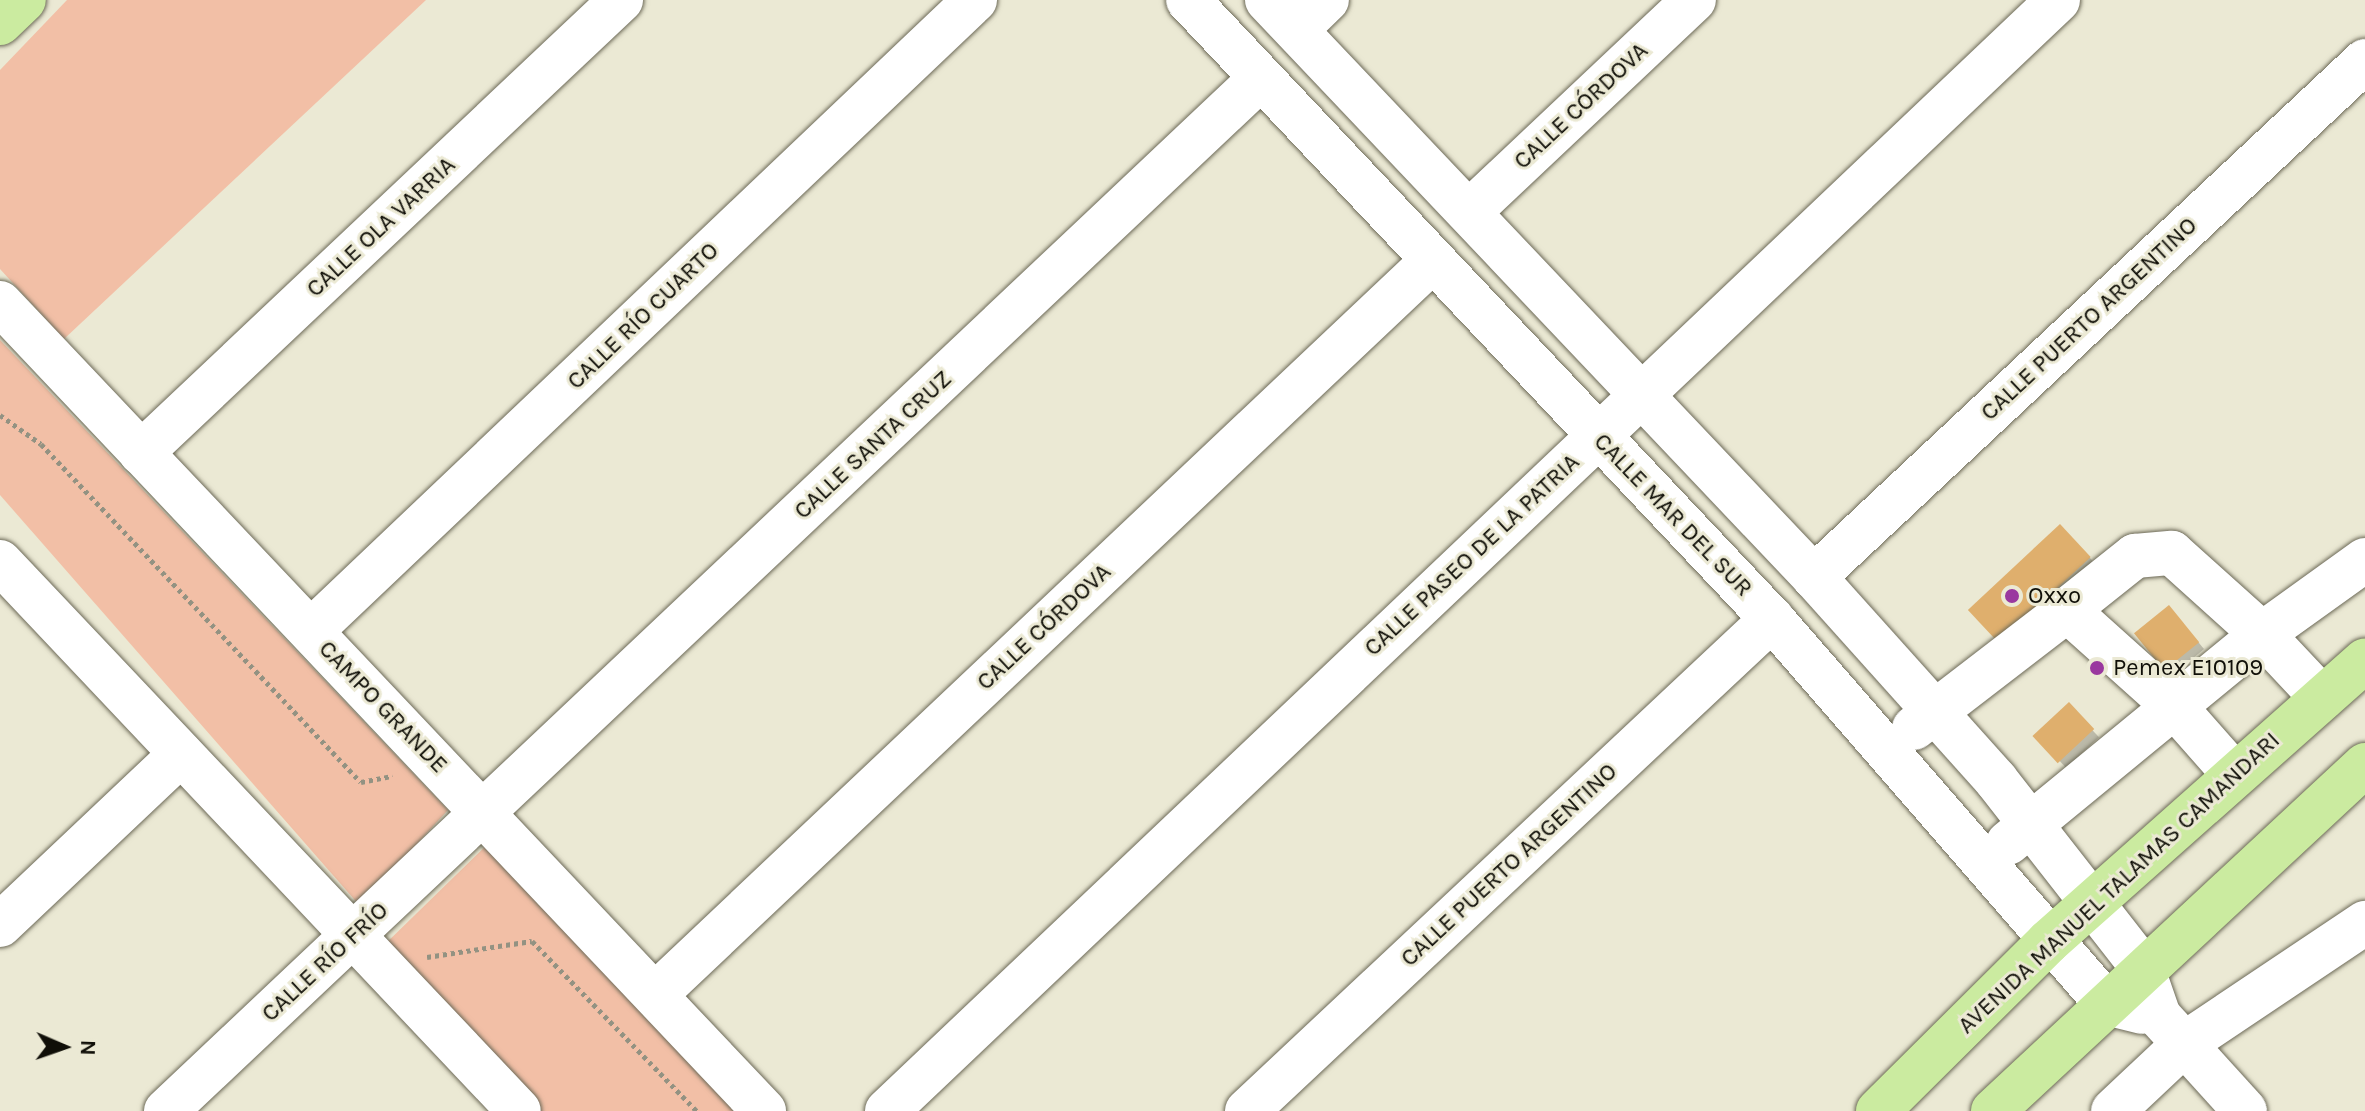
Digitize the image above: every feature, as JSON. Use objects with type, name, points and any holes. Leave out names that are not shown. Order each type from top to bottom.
[{"type":"main road","points":[[0,23],[24,0]]},
{"type":"main road","name":"AVENIDA MANUEL TALAMAS CAMANDARI","points":[[1878,1111],[2048,942],[2365,661]]},
{"type":"main road","points":[[1993,1111],[2142,967],[2365,765]]},
{"type":"street","name":"CALLE OLA VARRIA","points":[[141,453],[621,0]]},
{"type":"street","name":"CALLE RÍO CUARTO","points":[[311,631],[975,0]]},
{"type":"street","name":"CALLE MAR DEL SUR","points":[[1188,0],[1772,619],[1983,861],[2048,942],[2106,1003]]},
{"type":"street","points":[[1327,0],[1281,15],[1814,577],[1936,712],[2094,902],[2142,967],[2172,1030],[2245,1111]]},
{"type":"street","name":"CALLE CÓRDOVA","points":[[1469,212],[1694,0]]},
{"type":"street","name":"CALLE PASEO DE LA PATRIA","points":[[887,1111],[2058,0]]},
{"type":"street","name":"CALLE PUERTO ARGENTINO","points":[[1814,577],[2365,61]]},
{"type":"street","name":"CALLE SANTA CRUZ","points":[[484,813],[1261,78]]},
{"type":"street","name":"CALLE CÓRDOVA","points":[[656,994],[1433,260]]},
{"type":"street","name":"CAMPO GRANDE","points":[[0,303],[764,1111]]},
{"type":"street","points":[[1886,748],[2135,556],[2172,553],[2262,634],[2322,698]]},
{"type":"street","points":[[1983,861],[2262,634],[2365,560]]},
{"type":"street","points":[[4,575],[181,754],[519,1111]]},
{"type":"street","points":[[2067,610],[2175,707],[2234,774]]},
{"type":"street","name":"CALLE PUERTO ARGENTINO","points":[[1247,1111],[1772,619]]},
{"type":"street","points":[[0,925],[181,754]]},
{"type":"street","name":"CALLE RÍO FRÍO","points":[[166,1111],[367,951],[484,813]]},
{"type":"street","points":[[2113,1111],[2172,1030],[2365,923]]},
{"type":"street","points":[[2106,1003],[2172,1030]]},
{"type":"path","points":[[0,415],[41,444],[361,782],[441,767]]},
{"type":"path","points":[[367,951],[532,941],[697,1111]]},
{"type":"shaded area","points":[[67,0],[426,0],[64,339],[0,269],[0,70]]},
{"type":"shaded area","points":[[0,340],[448,810],[360,906],[0,495]]},
{"type":"shaded area","points":[[495,837],[752,1111],[533,1111],[380,949]]},
{"type":"building","points":[[2060,524],[2091,557],[1999,643],[1968,610]]},
{"type":"building","points":[[2169,605],[2199,642],[2164,671],[2134,633]]},
{"type":"building","points":[[2069,702],[2094,729],[2058,763],[2032,736]]},
{"type":"place","name":"Oxxo","points":[[2012,596]]},
{"type":"place","name":"Pemex E10109","points":[[2097,668]]}]
